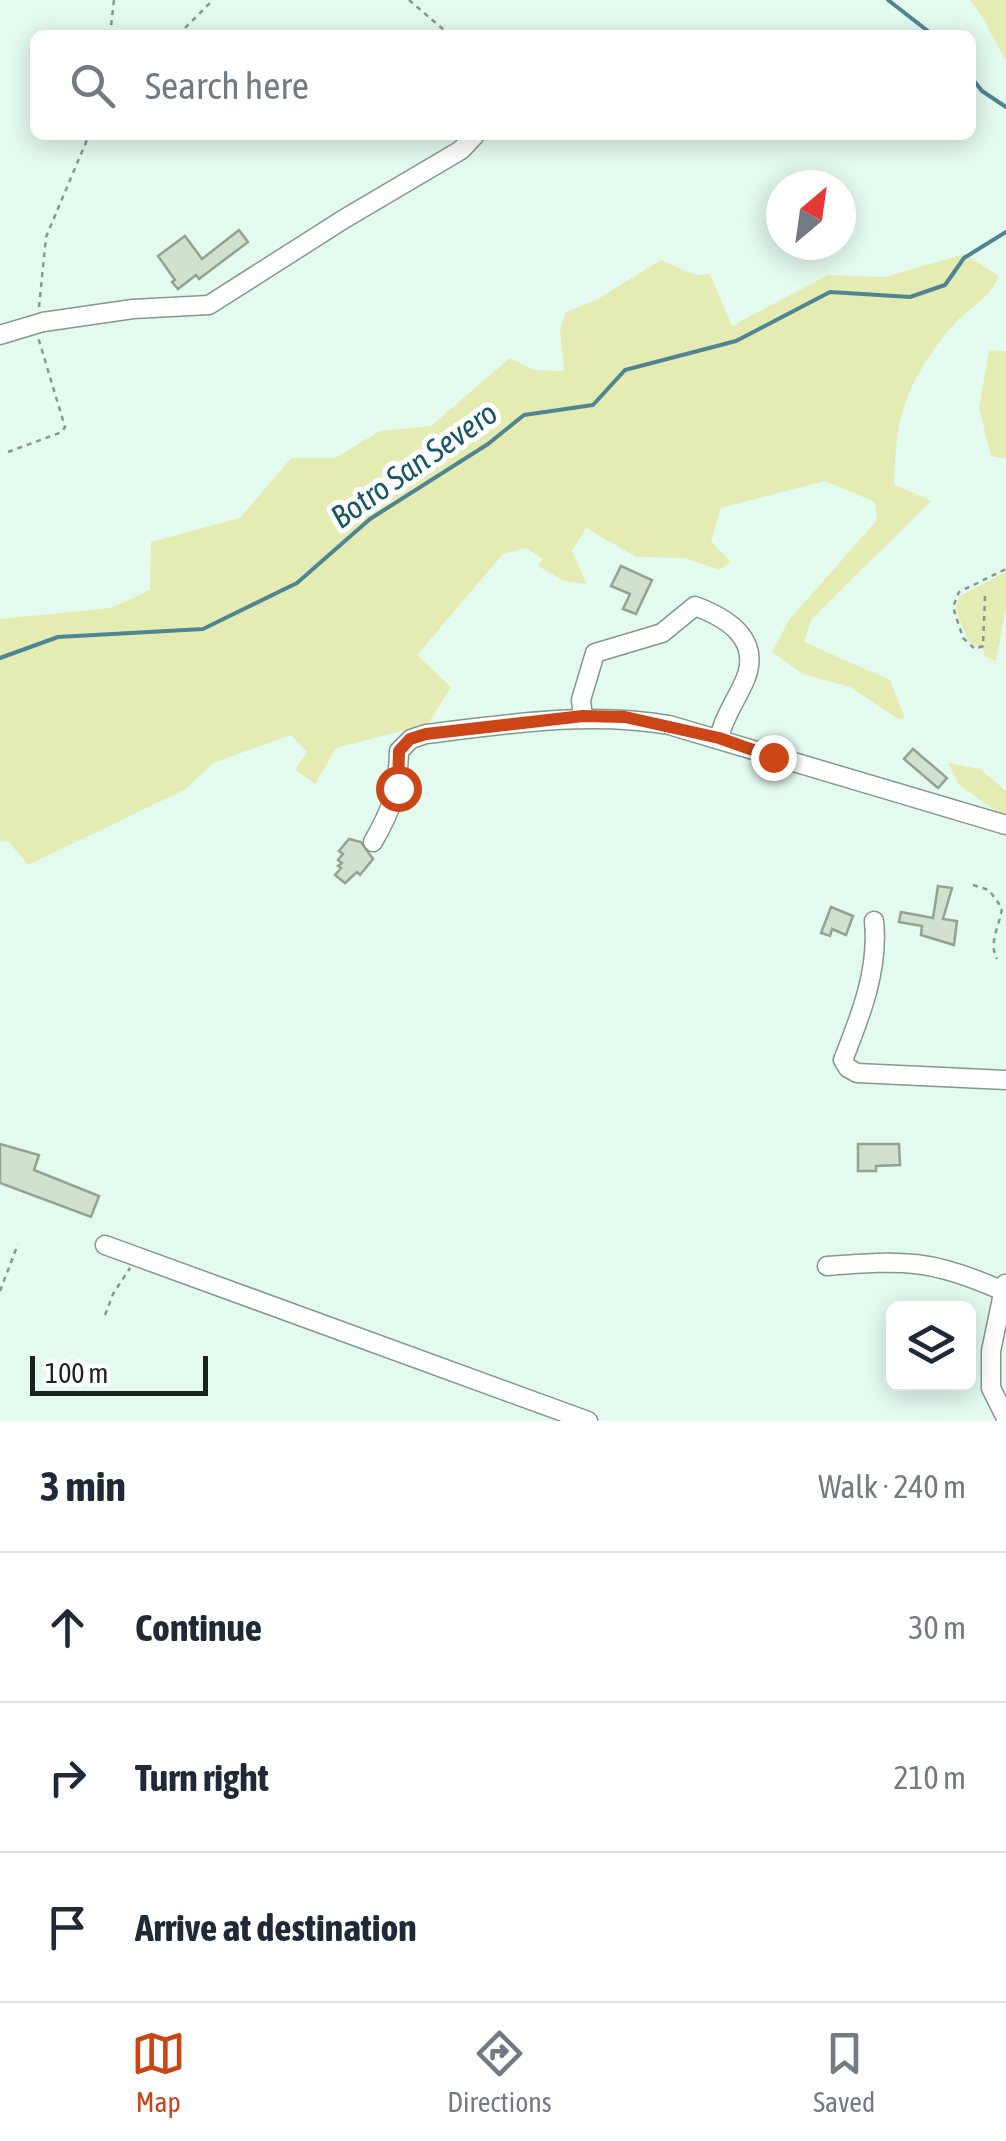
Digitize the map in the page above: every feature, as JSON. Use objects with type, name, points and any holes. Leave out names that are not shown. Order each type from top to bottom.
[{"type":"street","points":[[0,335],[39,324],[133,309],[209,305],[461,150],[470,140]]},
{"type":"street","points":[[583,716],[581,700],[596,653],[662,633],[694,606],[740,632],[750,662],[746,679],[723,718],[719,738]]},
{"type":"street","points":[[373,842],[393,807],[399,751],[410,739],[583,716],[625,717],[719,738],[1006,825]]},
{"type":"street","points":[[874,921],[876,946],[860,1017],[843,1060],[848,1068],[857,1072],[1006,1080]]},
{"type":"street","points":[[105,1245],[588,1421]]},
{"type":"street","points":[[828,1266],[890,1261],[930,1264],[1005,1286],[991,1351],[991,1388],[1006,1418]]},
{"type":"path","points":[[111,30],[114,0]]},
{"type":"path","points":[[183,30],[213,0]]},
{"type":"path","points":[[409,0],[444,30]]},
{"type":"path","points":[[8,452],[62,432],[65,427],[39,315],[46,236],[87,140]]},
{"type":"path","points":[[985,596],[984,646],[975,649],[964,638],[953,607],[959,592],[1006,569]]},
{"type":"path","points":[[973,885],[989,890],[1002,908],[992,951],[997,959]]},
{"type":"path","points":[[0,1290],[18,1244]]},
{"type":"path","points":[[106,1315],[112,1294],[134,1256]]},
{"type":"green space","points":[[969,0],[1006,0],[1006,60],[984,20]]},
{"type":"green space","points":[[965,254],[999,276],[986,296],[949,330],[926,361],[908,396],[898,435],[894,484],[931,501],[811,620],[804,642],[890,680],[905,718],[898,719],[850,687],[803,674],[772,652],[789,620],[877,520],[875,502],[825,481],[721,508],[711,541],[731,562],[719,570],[685,558],[636,557],[586,528],[572,551],[587,584],[564,581],[538,566],[543,559],[526,548],[503,554],[417,655],[451,687],[428,724],[336,748],[315,784],[295,770],[307,752],[291,735],[213,763],[186,789],[28,865],[9,842],[0,841],[0,619],[111,608],[150,590],[151,542],[240,518],[291,458],[335,458],[380,431],[431,426],[510,358],[534,370],[564,371],[560,330],[566,312],[598,299],[661,260],[695,275],[710,274],[732,326],[828,275],[885,277]]},
{"type":"green space","points":[[989,350],[1006,351],[1006,459],[991,456],[979,408]]},
{"type":"green space","points":[[1006,572],[1006,607],[996,661],[969,642],[955,609],[960,596]]},
{"type":"green space","points":[[948,763],[980,769],[1006,791],[1006,818],[959,785]]},
{"type":"building","points":[[239,230],[248,242],[199,279],[196,275],[178,289],[158,256],[185,236],[202,259]]},
{"type":"building","points":[[621,566],[652,580],[636,614],[623,609],[630,594],[611,586]]},
{"type":"building","points":[[913,749],[947,778],[938,788],[904,759]]},
{"type":"building","points":[[349,839],[361,842],[373,859],[360,875],[357,872],[345,883],[335,875],[342,863],[338,860],[343,854],[339,851]]},
{"type":"building","points":[[938,886],[952,888],[943,919],[957,921],[954,945],[921,935],[922,926],[899,922],[901,912],[933,918]]},
{"type":"building","points":[[831,907],[853,916],[846,935],[832,929],[830,936],[821,933]]},
{"type":"building","points":[[0,1144],[39,1155],[34,1170],[99,1196],[91,1217],[0,1183]]},
{"type":"building","points":[[858,1144],[899,1144],[900,1165],[858,1171]]},
{"type":"waterway","points":[[888,0],[927,30]]},
{"type":"waterway","points":[[976,83],[1006,107]]},
{"type":"waterway","name":"Botro San Severo","points":[[0,658],[58,637],[203,629],[297,583],[370,519],[488,444],[524,415],[593,405],[625,370],[736,341],[830,292],[910,297],[945,285],[964,258],[1006,232]]},
{"type":"route","points":[[398,788],[399,751],[410,739],[583,716],[625,717],[669,725],[773,757]]}]
